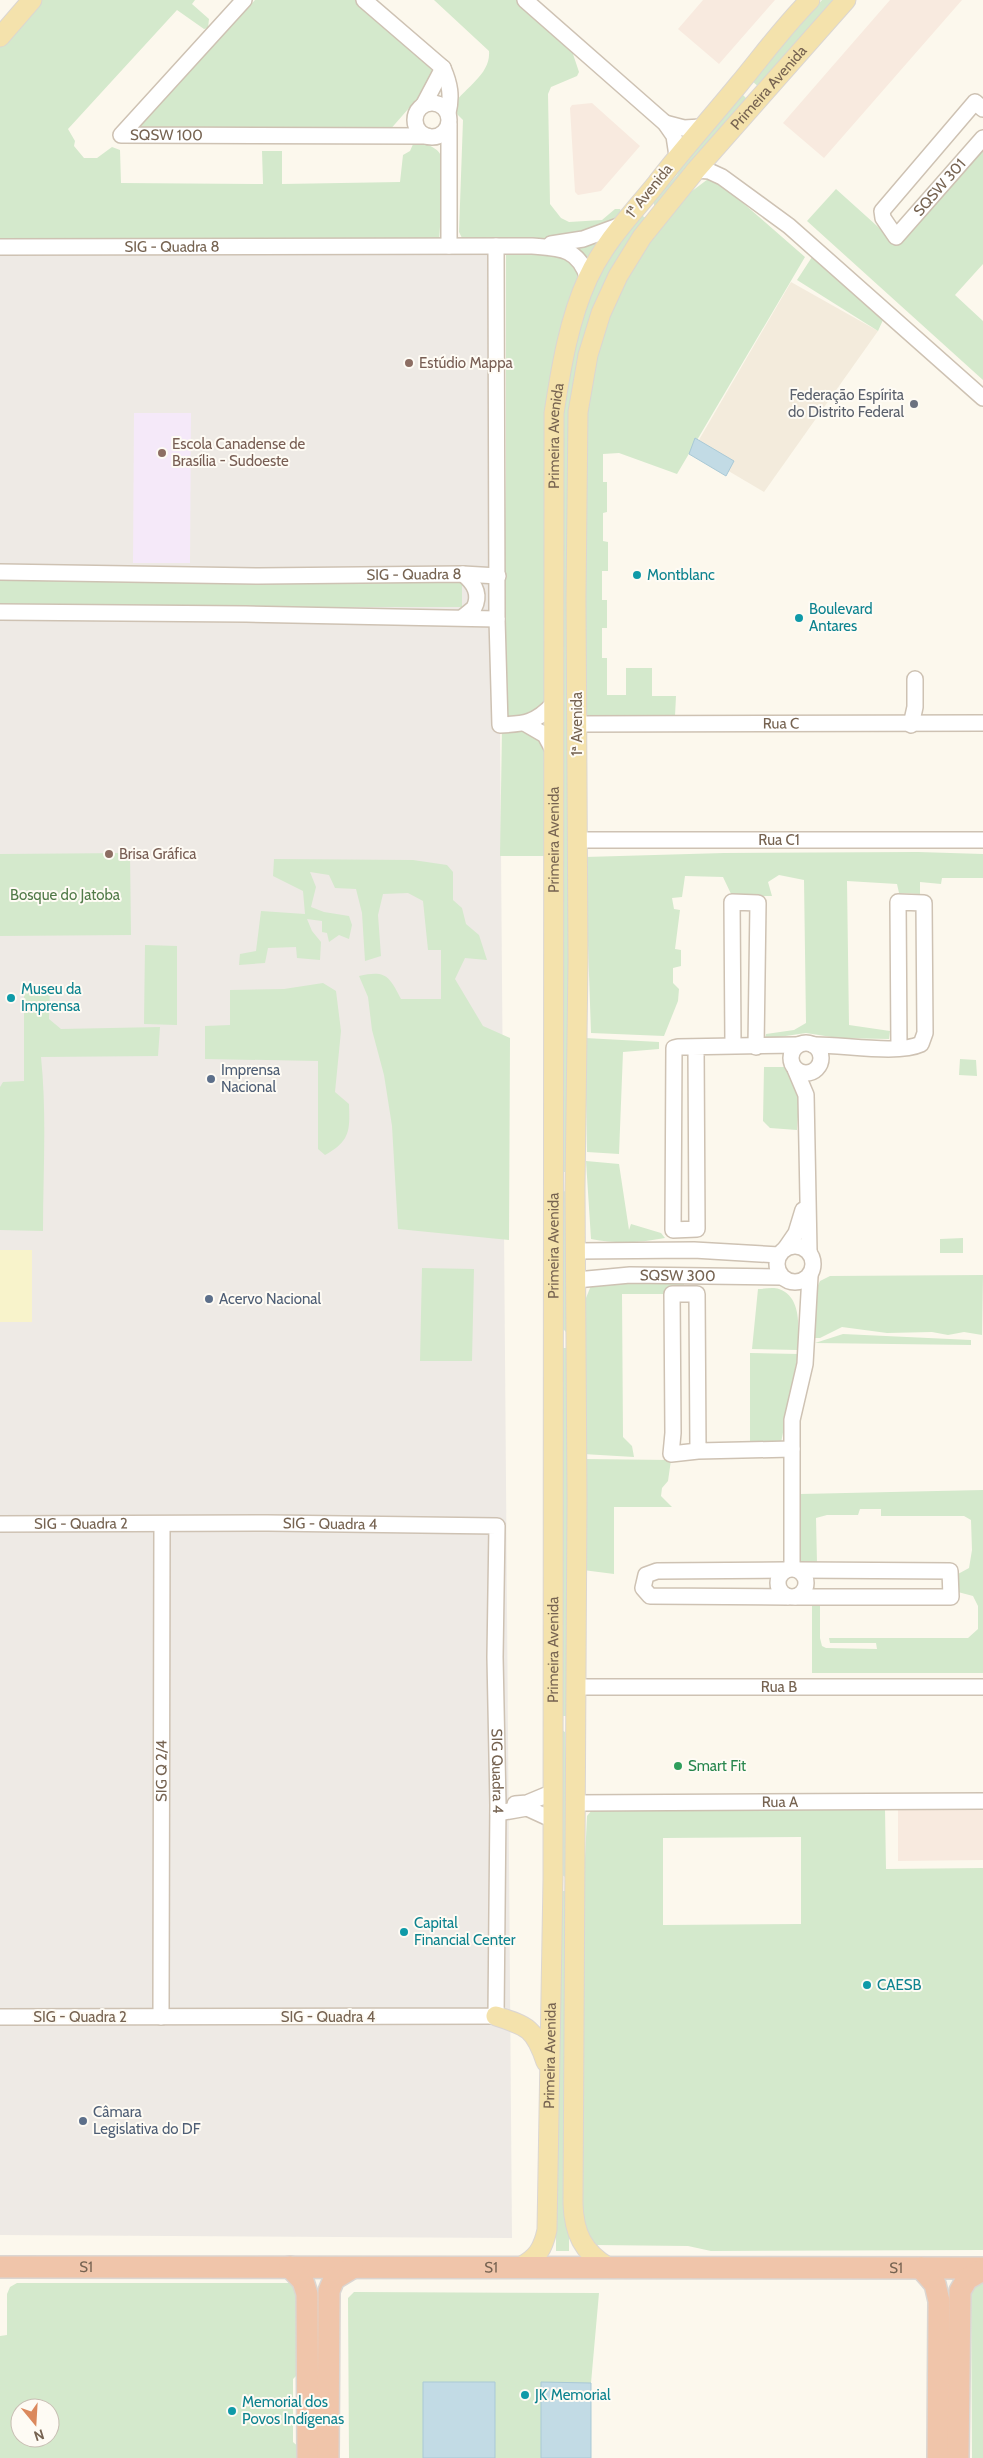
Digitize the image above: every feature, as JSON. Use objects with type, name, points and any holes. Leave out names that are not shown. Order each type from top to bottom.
[{"type":"highway","name":"S1","points":[[0,2267],[983,2269]]},
{"type":"highway","points":[[290,2267],[303,2281],[307,2294],[308,2458]]},
{"type":"highway","points":[[328,2458],[329,2292],[334,2280],[352,2268]]},
{"type":"highway","points":[[921,2268],[935,2284],[939,2302],[938,2458]]},
{"type":"highway","points":[[958,2458],[959,2299],[962,2285],[967,2278],[983,2269]]},
{"type":"main road","points":[[0,37],[32,0]]},
{"type":"main road","name":"Primeira Avenida","points":[[677,156],[739,84],[766,49],[810,0]]},
{"type":"main road","name":"Primeira Avenida","points":[[577,653],[576,438],[581,387],[588,355],[602,313],[615,283],[642,237],[662,210],[846,0]]},
{"type":"main road","points":[[739,84],[752,91],[754,103]]},
{"type":"main road","name":"1ª Avenida","points":[[621,225],[677,156]]},
{"type":"main road","points":[[646,196],[650,208],[662,210]]},
{"type":"main road","name":"Primeira Avenida","points":[[520,2267],[532,2260],[540,2252],[547,2230],[550,2078],[553,1879],[551,1728],[554,413],[564,353],[588,279],[621,225]]},
{"type":"main road","points":[[552,652],[562,644],[571,646],[577,653]]},
{"type":"main road","name":"1ª Avenida","points":[[577,653],[577,795]]},
{"type":"main road","points":[[553,797],[564,803],[572,800],[577,795]]},
{"type":"main road","name":"Primeira Avenida","points":[[577,795],[574,2220],[579,2239],[587,2252],[608,2267]]},
{"type":"main road","points":[[552,1189],[558,1182],[563,1181],[576,1188]]},
{"type":"main road","points":[[553,1333],[560,1340],[576,1337]]},
{"type":"main road","points":[[551,1728],[555,1724],[565,1721],[572,1724],[576,1730]]},
{"type":"main road","points":[[553,1879],[564,1886],[572,1883],[575,1879]]},
{"type":"main road","points":[[496,2016],[522,2024],[533,2033],[541,2048],[550,2078]]},
{"type":"street","name":"SQSW 100","points":[[244,0],[121,135],[430,136]]},
{"type":"street","points":[[364,0],[443,68],[448,80],[451,97],[449,118],[449,246]]},
{"type":"street","points":[[525,0],[665,123],[674,136],[677,156]]},
{"type":"street","points":[[443,68],[420,108],[415,124],[422,134],[430,136],[443,133],[449,118]]},
{"type":"street","points":[[393,136],[420,108],[430,102],[441,104],[449,118]]},
{"type":"street","name":"SQSW 301","points":[[983,109],[976,102],[882,211],[883,218],[896,237],[983,138]]},
{"type":"street","points":[[665,123],[684,128],[701,127]]},
{"type":"street","points":[[430,136],[449,156]]},
{"type":"street","points":[[718,145],[720,162],[730,182]]},
{"type":"street","points":[[696,170],[709,171],[730,182],[813,246],[983,398]]},
{"type":"street","name":"SIG - Quadra 8","points":[[532,246],[583,239],[621,225]]},
{"type":"street","points":[[496,246],[497,619],[500,725],[526,724],[545,713],[553,704]]},
{"type":"street","name":"SIG - Quadra 8","points":[[0,247],[553,247],[574,254],[580,259],[588,279]]},
{"type":"street","name":"SIG - Quadra 8","points":[[0,572],[259,576],[463,574],[498,576]]},
{"type":"street","points":[[463,574],[471,581],[476,595],[474,608],[463,617]]},
{"type":"street","points":[[0,612],[463,617],[497,619]]},
{"type":"street","points":[[911,725],[915,707],[915,679]]},
{"type":"street","name":"Rua C","points":[[578,724],[911,725],[983,723]]},
{"type":"street","points":[[526,724],[545,736],[553,750]]},
{"type":"street","name":"Rua C1","points":[[577,840],[983,840]]},
{"type":"street","points":[[734,1045],[732,902],[758,903],[756,1047]]},
{"type":"street","points":[[696,1047],[697,1229],[673,1230],[674,1050],[678,1047],[734,1045],[756,1047],[805,1045],[857,1048],[898,1047],[921,1044],[925,1033],[924,903],[898,902],[898,1047]]},
{"type":"street","points":[[805,1045],[820,1053],[819,1065],[806,1096]]},
{"type":"street","points":[[792,1570],[792,1420],[805,1364],[810,1276],[814,1263],[808,1252],[806,1096],[794,1068],[791,1054],[805,1045]]},
{"type":"street","points":[[756,1047],[778,1056],[794,1068],[807,1073],[839,1053],[857,1048]]},
{"type":"street","points":[[807,1186],[800,1223],[782,1252],[776,1266],[798,1297],[807,1323]]},
{"type":"street","points":[[782,1252],[797,1246],[808,1252]]},
{"type":"street","name":"SQSW 300","points":[[576,1251],[694,1250],[782,1252]]},
{"type":"street","points":[[630,1276],[624,1262],[632,1251]]},
{"type":"street","name":"SQSW 300","points":[[576,1280],[630,1276],[783,1278]]},
{"type":"street","points":[[783,1278],[798,1283],[810,1276]]},
{"type":"street","points":[[698,1451],[697,1294],[672,1294],[673,1433],[671,1454],[698,1451],[792,1449]]},
{"type":"street","name":"SIG - Quadra 4","points":[[162,1524],[268,1523],[498,1526]]},
{"type":"street","name":"SIG - Quadra 2","points":[[0,1524],[162,1524]]},
{"type":"street","name":"SIG Q 2/4","points":[[161,2017],[162,1524]]},
{"type":"street","name":"SIG Quadra 4","points":[[496,2016],[503,1807],[498,1781],[496,1657],[498,1526]]},
{"type":"street","points":[[791,1597],[778,1588],[778,1581],[792,1570]]},
{"type":"street","points":[[791,1597],[801,1594],[806,1581],[792,1570]]},
{"type":"street","points":[[817,1597],[818,1570]]},
{"type":"street","points":[[818,1570],[950,1571],[950,1597],[650,1596],[643,1588],[646,1575],[656,1571],[818,1570]]},
{"type":"street","name":"Rua B","points":[[575,1687],[983,1687]]},
{"type":"street","points":[[503,1807],[527,1803],[552,1792]]},
{"type":"street","name":"Rua A","points":[[576,1803],[983,1801]]},
{"type":"street","points":[[503,1807],[528,1808],[551,1819]]},
{"type":"street","name":"SIG - Quadra 4","points":[[161,2017],[496,2016]]},
{"type":"street","name":"SIG - Quadra 2","points":[[0,2017],[161,2017]]},
{"type":"shaded area","points":[[703,0],[775,0],[719,64],[678,29]]},
{"type":"shaded area","points":[[890,0],[962,0],[824,158],[783,123]]},
{"type":"shaded area","points":[[592,103],[640,146],[601,191],[578,195],[575,192],[570,108],[572,105]]},
{"type":"shaded area","points":[[503,248],[500,725],[512,2238],[0,2235],[0,256]]},
{"type":"shaded area","points":[[791,282],[878,331],[764,492],[693,450]]},
{"type":"shaded area","name":"Escola Canadense de Brasília - Sudoeste","points":[[134,413],[191,413],[190,563],[133,563]]},
{"type":"shaded area","points":[[898,1808],[983,1808],[983,1860],[898,1861]]},
{"type":"green space","points":[[39,0],[195,0],[192,4],[209,19],[208,28],[204,29],[177,10],[68,129],[75,141],[74,146],[84,158],[97,158],[112,147],[120,150],[121,183],[263,184],[262,151],[282,151],[282,184],[400,182],[403,155],[410,151],[414,142],[425,144],[434,148],[440,154],[444,165],[439,242],[0,241],[0,46]]},
{"type":"green space","points":[[255,0],[355,0],[429,66],[434,74],[431,83],[388,132],[136,130],[137,122],[215,36],[228,29]]},
{"type":"green space","points":[[434,0],[517,0],[571,48],[579,72],[577,76],[551,87],[548,94],[550,204],[561,218],[569,222],[602,220],[615,209],[620,209],[622,214],[617,222],[566,240],[464,242],[459,232],[463,120],[457,114],[454,104],[477,80],[486,67],[489,51]]},
{"type":"green space","points":[[822,0],[839,0],[761,89],[752,81]]},
{"type":"green space","points":[[742,94],[747,99],[655,207],[653,202],[677,175],[690,153]]},
{"type":"green space","points":[[983,147],[983,264],[955,295],[983,321],[983,380],[807,221],[836,189],[896,243]]},
{"type":"green space","points":[[712,176],[805,257],[677,474],[619,453],[603,454],[603,482],[607,482],[607,512],[603,513],[603,541],[608,542],[608,571],[602,571],[602,600],[607,600],[607,628],[602,628],[602,658],[607,658],[607,695],[626,695],[626,668],[652,668],[652,696],[676,696],[675,716],[570,716],[570,1172],[558,1172],[557,856],[500,856],[506,473],[506,247],[564,245],[640,214],[651,222]]},
{"type":"green space","points":[[812,257],[883,320],[878,331],[797,280]]},
{"type":"green space","points":[[0,581],[462,581],[462,607],[0,607]]},
{"type":"green space","points":[[918,852],[983,854],[983,878],[942,878],[941,884],[920,882],[920,894],[899,893],[897,884],[847,881],[849,1025],[890,1031],[889,1039],[838,1038],[806,1033],[765,1039],[766,1034],[794,1030],[806,1023],[804,880],[779,875],[768,882],[772,896],[732,896],[723,877],[685,876],[682,897],[672,898],[674,909],[680,910],[675,949],[681,950],[681,966],[673,968],[673,983],[679,989],[678,1001],[664,1036],[591,1033],[585,857],[724,853]]},
{"type":"green space","name":"Bosque do Jatoba","points":[[130,853],[131,935],[0,936],[0,854]]},
{"type":"green space","points":[[274,859],[413,860],[447,865],[453,872],[453,900],[462,908],[466,924],[479,935],[487,960],[465,958],[455,979],[483,1026],[510,1038],[509,1240],[398,1229],[392,1126],[384,1075],[372,1030],[368,997],[359,976],[375,974],[386,977],[390,980],[401,999],[441,999],[441,950],[428,950],[423,901],[408,893],[383,894],[378,915],[381,956],[365,961],[362,913],[356,889],[335,888],[329,875],[310,872],[316,887],[311,907],[324,912],[349,916],[352,925],[349,939],[339,935],[329,942],[327,933],[322,932],[322,921],[307,919],[312,931],[321,942],[320,960],[297,958],[296,947],[268,948],[265,963],[239,965],[240,954],[256,951],[261,911],[305,914],[303,891],[273,876]]},
{"type":"green space","points":[[145,945],[177,946],[177,1025],[144,1024]]},
{"type":"green space","points":[[323,983],[336,991],[341,1031],[335,1092],[349,1104],[347,1134],[339,1145],[325,1155],[318,1149],[318,1061],[205,1059],[205,1026],[230,1025],[230,990],[284,989]]},
{"type":"green space","points":[[50,987],[49,1019],[61,1029],[160,1027],[158,1056],[41,1057],[44,1122],[43,1231],[0,1230],[0,1087],[3,1082],[24,1081],[24,988]]},
{"type":"green space","points":[[585,1038],[659,1042],[659,1049],[623,1052],[619,1154],[587,1152]]},
{"type":"green space","points":[[960,1059],[976,1060],[977,1076],[959,1075]]},
{"type":"green space","points":[[764,1067],[784,1067],[790,1076],[797,1090],[799,1104],[797,1130],[770,1128],[763,1121]]},
{"type":"green space","points":[[586,1161],[619,1164],[629,1230],[631,1224],[661,1233],[665,1238],[628,1242],[591,1239]]},
{"type":"green space","points":[[562,1188],[566,1193],[566,1229],[570,1262],[567,1333],[563,1329],[563,1292],[558,1267]]},
{"type":"green space","points":[[963,1238],[963,1253],[940,1253],[940,1239]]},
{"type":"green space","points":[[422,1268],[474,1269],[472,1361],[420,1361]]},
{"type":"green space","points":[[983,1275],[982,1335],[964,1332],[948,1335],[932,1332],[887,1333],[842,1327],[820,1338],[813,1338],[815,1292],[820,1281],[830,1276]]},
{"type":"green space","points":[[684,1282],[684,1294],[622,1294],[623,1437],[632,1446],[634,1457],[583,1454],[582,1308],[592,1283]]},
{"type":"green space","points":[[758,1289],[779,1289],[787,1293],[792,1299],[797,1315],[798,1350],[752,1349]]},
{"type":"green space","points":[[843,1334],[971,1340],[971,1345],[815,1343]]},
{"type":"green space","points":[[558,1348],[570,1348],[570,1716],[557,1716]]},
{"type":"green space","points":[[750,1353],[798,1354],[781,1443],[750,1442]]},
{"type":"green space","points":[[583,1459],[671,1460],[668,1481],[662,1488],[661,1496],[672,1507],[614,1507],[614,1574],[583,1570]]},
{"type":"green space","points":[[983,1490],[983,1673],[812,1673],[812,1601],[820,1600],[820,1638],[822,1646],[826,1648],[877,1649],[876,1643],[830,1643],[829,1638],[968,1638],[978,1629],[978,1606],[973,1596],[958,1592],[958,1574],[969,1568],[972,1550],[971,1520],[964,1516],[881,1516],[881,1509],[860,1509],[858,1515],[827,1515],[816,1518],[817,1563],[802,1563],[800,1559],[800,1494]]},
{"type":"green space","points":[[560,1729],[565,1732],[565,1774],[570,1803],[567,1878],[562,1875]]},
{"type":"green space","points":[[885,1809],[886,1869],[983,1868],[983,2250],[711,2251],[688,2246],[596,2245],[581,2231],[580,1880],[585,1858],[587,1816],[592,1810]],"holes":[[[801,1837],[801,1924],[663,1925],[663,1838]]]},
{"type":"green space","points":[[557,1891],[570,1891],[569,2251],[556,2251]]},
{"type":"green space","points":[[17,2283],[291,2283],[297,2286],[300,2372],[293,2379],[293,2442],[301,2449],[301,2458],[0,2458],[0,2336],[7,2335],[7,2294],[10,2287]]},
{"type":"green space","points":[[971,2283],[983,2283],[983,2458],[972,2458]]},
{"type":"green space","points":[[354,2292],[599,2293],[591,2383],[591,2458],[349,2458],[348,2298]]},
{"type":"sand","points":[[0,1250],[32,1250],[32,1322],[0,1322]]},
{"type":"water","points":[[695,438],[734,461],[726,476],[689,454]]},
{"type":"water","points":[[423,2382],[495,2382],[495,2458],[423,2458]]},
{"type":"water","points":[[541,2382],[591,2383],[591,2458],[541,2458]]},
{"type":"place","name":"Estúdio Mappa","points":[[409,363]]},
{"type":"place","name":"Federação Espírita do Distrito Federal","points":[[914,404]]},
{"type":"place","name":"Escola Canadense de Brasília - Sudoeste","points":[[162,453]]},
{"type":"place","name":"Montblanc","points":[[637,575]]},
{"type":"place","name":"Boulevard Antares","points":[[799,618]]},
{"type":"place","name":"Brisa Gráfica","points":[[109,854]]},
{"type":"place","name":"Museu da Imprensa","points":[[11,998]]},
{"type":"place","name":"Imprensa Nacional","points":[[211,1079]]},
{"type":"place","name":"Acervo Nacional","points":[[209,1299]]},
{"type":"place","name":"Smart Fit","points":[[678,1766]]},
{"type":"place","name":"Capital Financial Center","points":[[404,1932]]},
{"type":"place","name":"CAESB","points":[[867,1985]]},
{"type":"place","name":"Câmara Legislativa do DF","points":[[83,2121]]},
{"type":"place","name":"JK Memorial","points":[[525,2395]]},
{"type":"place","name":"Memorial dos Povos Indígenas","points":[[232,2411]]}]
